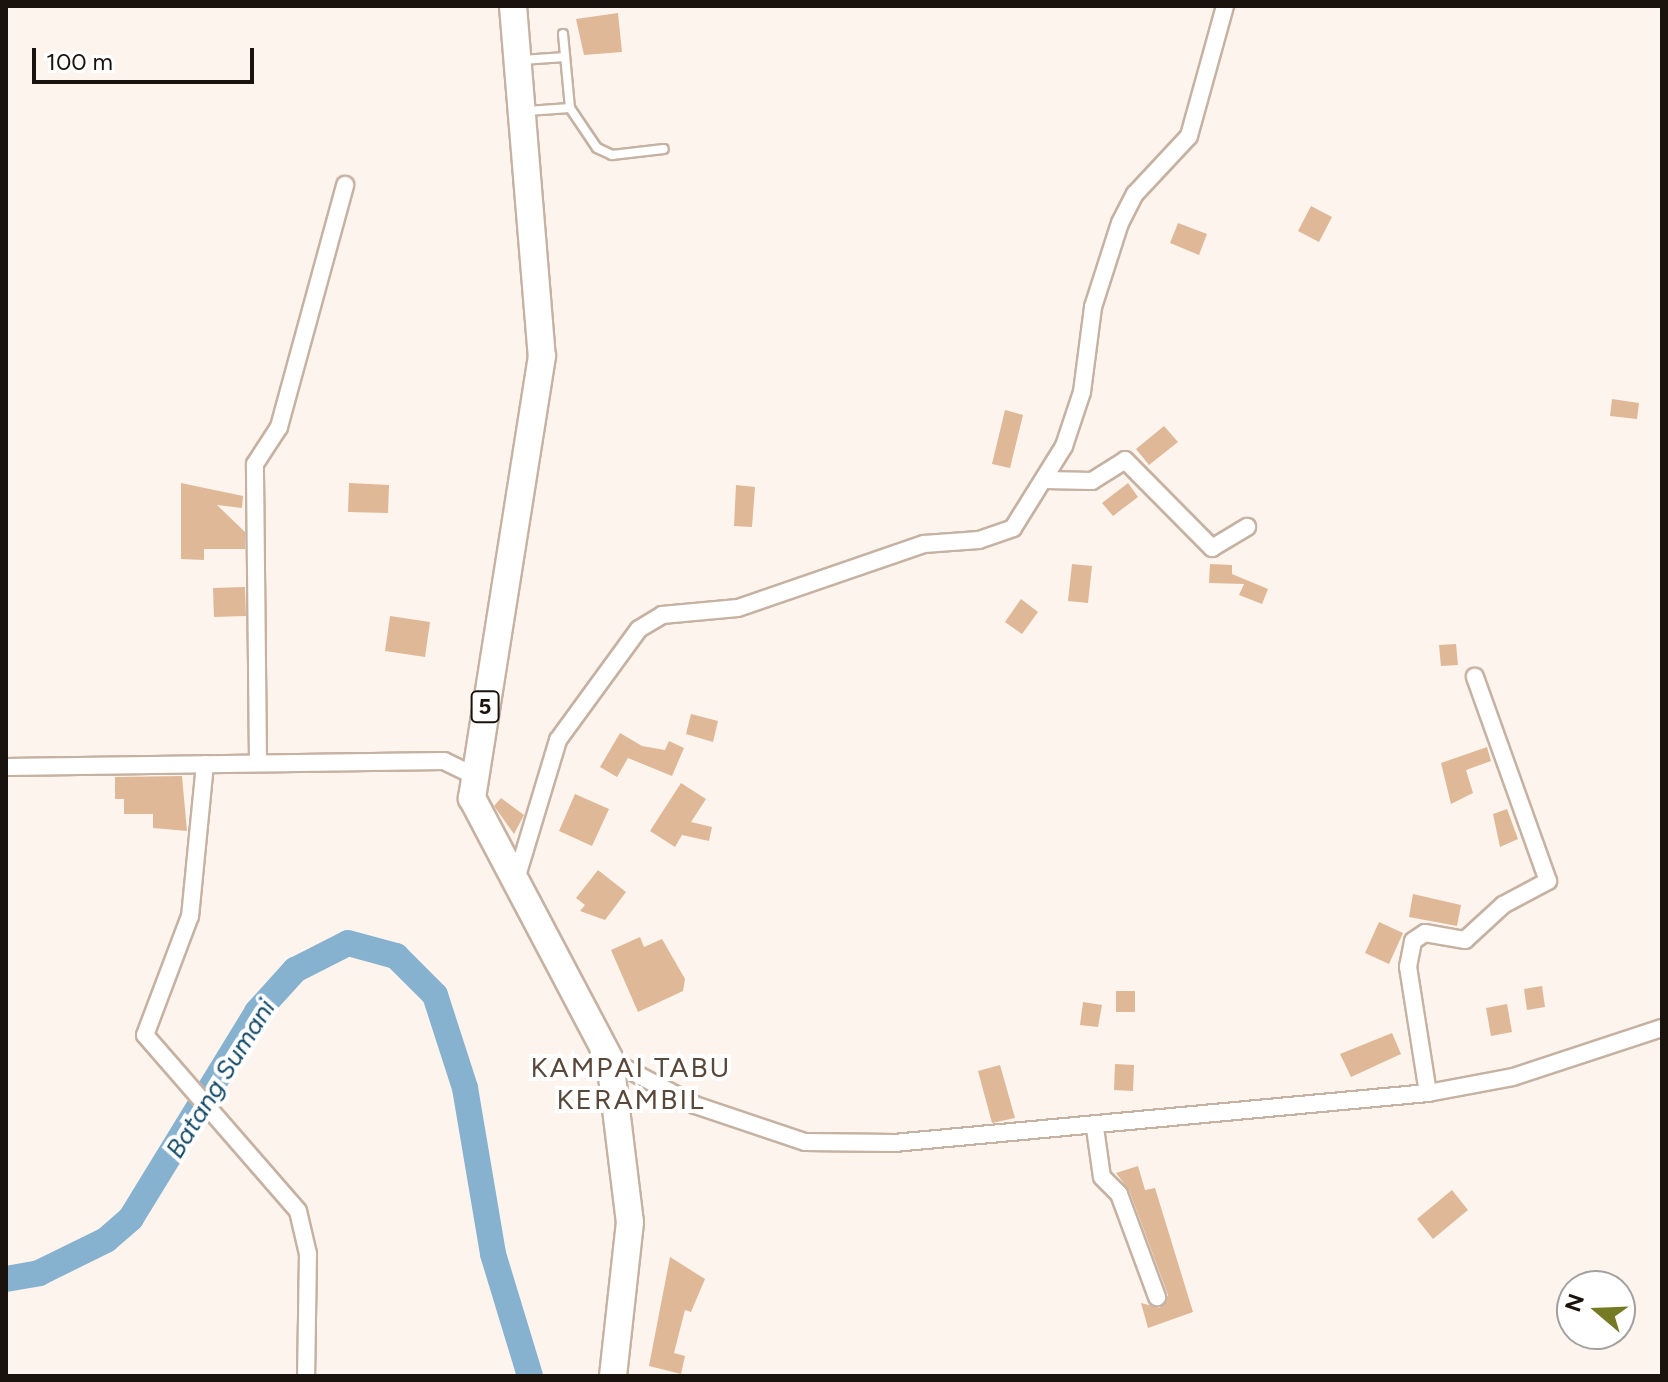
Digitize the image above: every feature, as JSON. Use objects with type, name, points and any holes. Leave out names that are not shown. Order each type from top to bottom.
[{"type":"highway","name":"5","points":[[513,6],[523,112],[539,399],[473,775],[472,798],[517,876],[610,1060],[630,1222],[613,1376]]},
{"type":"street","points":[[517,876],[558,740],[639,629],[662,615],[738,608],[924,544],[995,537],[1013,528],[1046,480],[1080,402],[1093,307],[1120,223],[1135,194],[1189,136],[1225,6]]},
{"type":"street","points":[[258,760],[255,464],[279,427],[345,185]]},
{"type":"street","points":[[1046,480],[1092,481],[1125,460],[1212,548],[1247,527]]},
{"type":"street","points":[[1428,1093],[1408,967],[1413,941],[1425,933],[1465,940],[1503,905],[1548,881],[1475,677]]},
{"type":"street","points":[[6,767],[205,764],[258,760],[444,761],[473,775]]},
{"type":"street","points":[[205,764],[190,916],[145,1035],[185,1088],[292,1200],[302,1226],[306,1376]]},
{"type":"street","points":[[610,1060],[695,1105],[805,1142],[894,1143],[1095,1128],[1428,1093],[1513,1077],[1662,1028]]},
{"type":"street","points":[[1095,1128],[1102,1177],[1119,1194],[1157,1297]]},
{"type":"lane","points":[[563,34],[570,108],[606,154],[664,149]]},
{"type":"lane","points":[[518,60],[565,57]]},
{"type":"lane","points":[[523,112],[570,108]]},
{"type":"building","points":[[618,13],[622,52],[584,55],[576,19]]},
{"type":"building","points":[[1311,206],[1332,217],[1319,242],[1298,231]]},
{"type":"building","points":[[1178,223],[1207,234],[1199,255],[1170,243]]},
{"type":"building","points":[[1612,399],[1639,403],[1637,419],[1610,416]]},
{"type":"building","points":[[1005,410],[1023,415],[1010,468],[992,464]]},
{"type":"building","points":[[1164,426],[1178,442],[1149,465],[1136,449]]},
{"type":"building","points":[[181,483],[243,496],[242,508],[217,505],[245,532],[245,549],[204,549],[204,560],[181,559]]},
{"type":"building","points":[[349,483],[389,485],[388,513],[348,512]]},
{"type":"building","points":[[1128,483],[1138,497],[1113,516],[1102,503]]},
{"type":"building","points":[[736,485],[755,487],[752,527],[734,526]]},
{"type":"building","points":[[1072,564],[1092,566],[1088,603],[1068,601]]},
{"type":"building","points":[[1210,564],[1232,565],[1232,574],[1268,589],[1262,604],[1239,595],[1244,584],[1209,583]]},
{"type":"building","points":[[245,587],[246,616],[214,617],[213,588]]},
{"type":"building","points":[[1021,599],[1038,612],[1022,634],[1005,622]]},
{"type":"building","points":[[390,616],[430,622],[425,657],[385,651]]},
{"type":"building","points":[[1456,644],[1458,665],[1441,666],[1439,645]]},
{"type":"building","points":[[691,714],[718,721],[713,742],[686,734]]},
{"type":"building","points":[[620,733],[642,746],[665,750],[669,741],[684,748],[672,776],[628,758],[617,777],[600,767]]},
{"type":"building","points":[[1487,747],[1491,761],[1466,770],[1473,793],[1451,804],[1441,763]]},
{"type":"building","points":[[182,776],[187,831],[153,828],[153,814],[124,814],[124,799],[115,799],[115,777]]},
{"type":"building","points":[[681,783],[706,799],[691,822],[712,827],[709,841],[682,835],[675,847],[650,831]]},
{"type":"building","points":[[575,794],[609,809],[592,846],[559,831]]},
{"type":"building","points":[[501,798],[524,815],[514,834],[494,806]]},
{"type":"building","points":[[1507,809],[1518,839],[1500,847],[1493,814]]},
{"type":"building","points":[[598,870],[626,892],[605,920],[580,911],[585,905],[576,898]]},
{"type":"building","points":[[1413,894],[1461,905],[1457,926],[1409,917]]},
{"type":"building","points":[[1379,922],[1403,933],[1389,964],[1365,953]]},
{"type":"building","points":[[640,937],[644,947],[662,939],[685,979],[683,991],[638,1012],[611,950]]},
{"type":"building","points":[[1542,986],[1545,1007],[1527,1010],[1524,989]]},
{"type":"building","points":[[1116,991],[1135,991],[1135,1012],[1116,1012]]},
{"type":"building","points":[[1083,1002],[1102,1005],[1098,1027],[1080,1025]]},
{"type":"building","points":[[1507,1004],[1512,1032],[1491,1036],[1486,1008]]},
{"type":"building","points":[[1392,1033],[1401,1054],[1351,1077],[1340,1054]]},
{"type":"building","points":[[1115,1064],[1134,1065],[1133,1091],[1114,1090]]},
{"type":"building","points":[[1000,1065],[1015,1118],[992,1123],[978,1071]]},
{"type":"building","points":[[1138,1166],[1145,1190],[1155,1188],[1193,1312],[1148,1328],[1141,1303],[1160,1308],[1168,1295],[1129,1190],[1116,1173]]},
{"type":"building","points":[[1452,1190],[1468,1210],[1433,1239],[1417,1219]]},
{"type":"building","points":[[670,1257],[705,1279],[691,1312],[685,1310],[674,1353],[685,1356],[681,1374],[649,1366]]},
{"type":"waterway","name":"Batang Sumani","points":[[6,1279],[39,1273],[106,1240],[131,1218],[257,1012],[295,970],[348,943],[396,956],[435,995],[465,1088],[493,1254],[530,1376]]},
{"type":"district","name":"KAMPAI TABU KERAMBIL","points":[[631,1083]]}]
